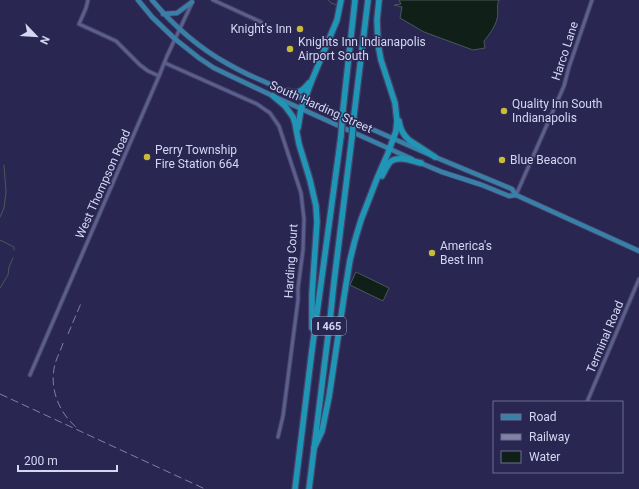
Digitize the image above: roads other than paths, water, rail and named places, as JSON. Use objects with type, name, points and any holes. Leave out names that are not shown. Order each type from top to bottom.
[{"type":"highway","points":[[297,134],[301,109],[337,20],[341,0]]},
{"type":"highway","name":"I 465","points":[[295,489],[341,136],[355,0]]},
{"type":"highway","name":"I 465","points":[[309,489],[368,0]]},
{"type":"highway","points":[[314,448],[322,431],[329,398],[350,260],[361,220],[390,149],[396,126],[395,103],[381,60],[378,44],[377,20],[379,0]]},
{"type":"highway","points":[[285,91],[293,93],[300,92],[312,80]]},
{"type":"highway","points":[[273,96],[290,112],[295,123],[299,144],[316,206],[317,222],[312,294],[312,350]]},
{"type":"highway","points":[[396,112],[400,128],[411,143],[435,157]]},
{"type":"highway","points":[[369,201],[390,162],[400,159],[421,163]]},
{"type":"main road","name":"South Harding Street","points":[[138,0],[152,17],[175,39],[214,68],[442,172],[482,185],[509,196],[516,195]]},
{"type":"main road","name":"South Harding Street","points":[[152,0],[163,14],[180,30],[200,46],[227,64],[304,100],[512,189],[516,195],[639,251]]},
{"type":"main road","points":[[163,14],[177,14],[193,1]]},
{"type":"street","points":[[88,0],[79,24],[116,41],[142,67],[159,76]]},
{"type":"street","points":[[213,0],[261,22]]},
{"type":"street","name":"Harco Lane","points":[[516,195],[564,86],[569,66],[592,0]]},
{"type":"street","name":"West Thompson Road","points":[[30,375],[167,56],[193,1]]},
{"type":"street","name":"Harding Court","points":[[165,63],[257,104],[270,113],[279,126],[301,193],[304,219],[303,250],[283,416],[278,436]]},
{"type":"street","name":"Terminal Road","points":[[587,401],[639,279]]},
{"type":"water","points":[[399,0],[499,0],[497,19],[490,34],[484,41],[485,48],[473,50],[424,32],[400,18],[402,7],[394,5],[401,4]]},
{"type":"water","points":[[356,272],[389,288],[383,301],[350,285]]},
{"type":"waterway","points":[[328,0],[337,5]]},
{"type":"waterway","points":[[0,217],[4,208],[6,192],[4,165]]},
{"type":"waterway","points":[[0,240],[14,247],[14,250]]},
{"type":"waterway","points":[[0,288],[8,275],[9,267],[13,258]]},
{"type":"railway","points":[[68,334],[82,301]]},
{"type":"railway","points":[[63,343],[53,373],[54,390],[60,407],[70,422],[77,428]]},
{"type":"railway","points":[[0,394],[205,489]]},
{"type":"place","name":"Knight's Inn","points":[[300,29]]},
{"type":"place","name":"Knights Inn Indianapolis Airport South","points":[[290,49]]},
{"type":"place","name":"Quality Inn South Indianapolis","points":[[504,111]]},
{"type":"place","name":"Perry Township Fire Station 664","points":[[147,157]]},
{"type":"place","name":"Blue Beacon","points":[[502,160]]},
{"type":"place","name":"America's Best Inn","points":[[432,253]]}]
